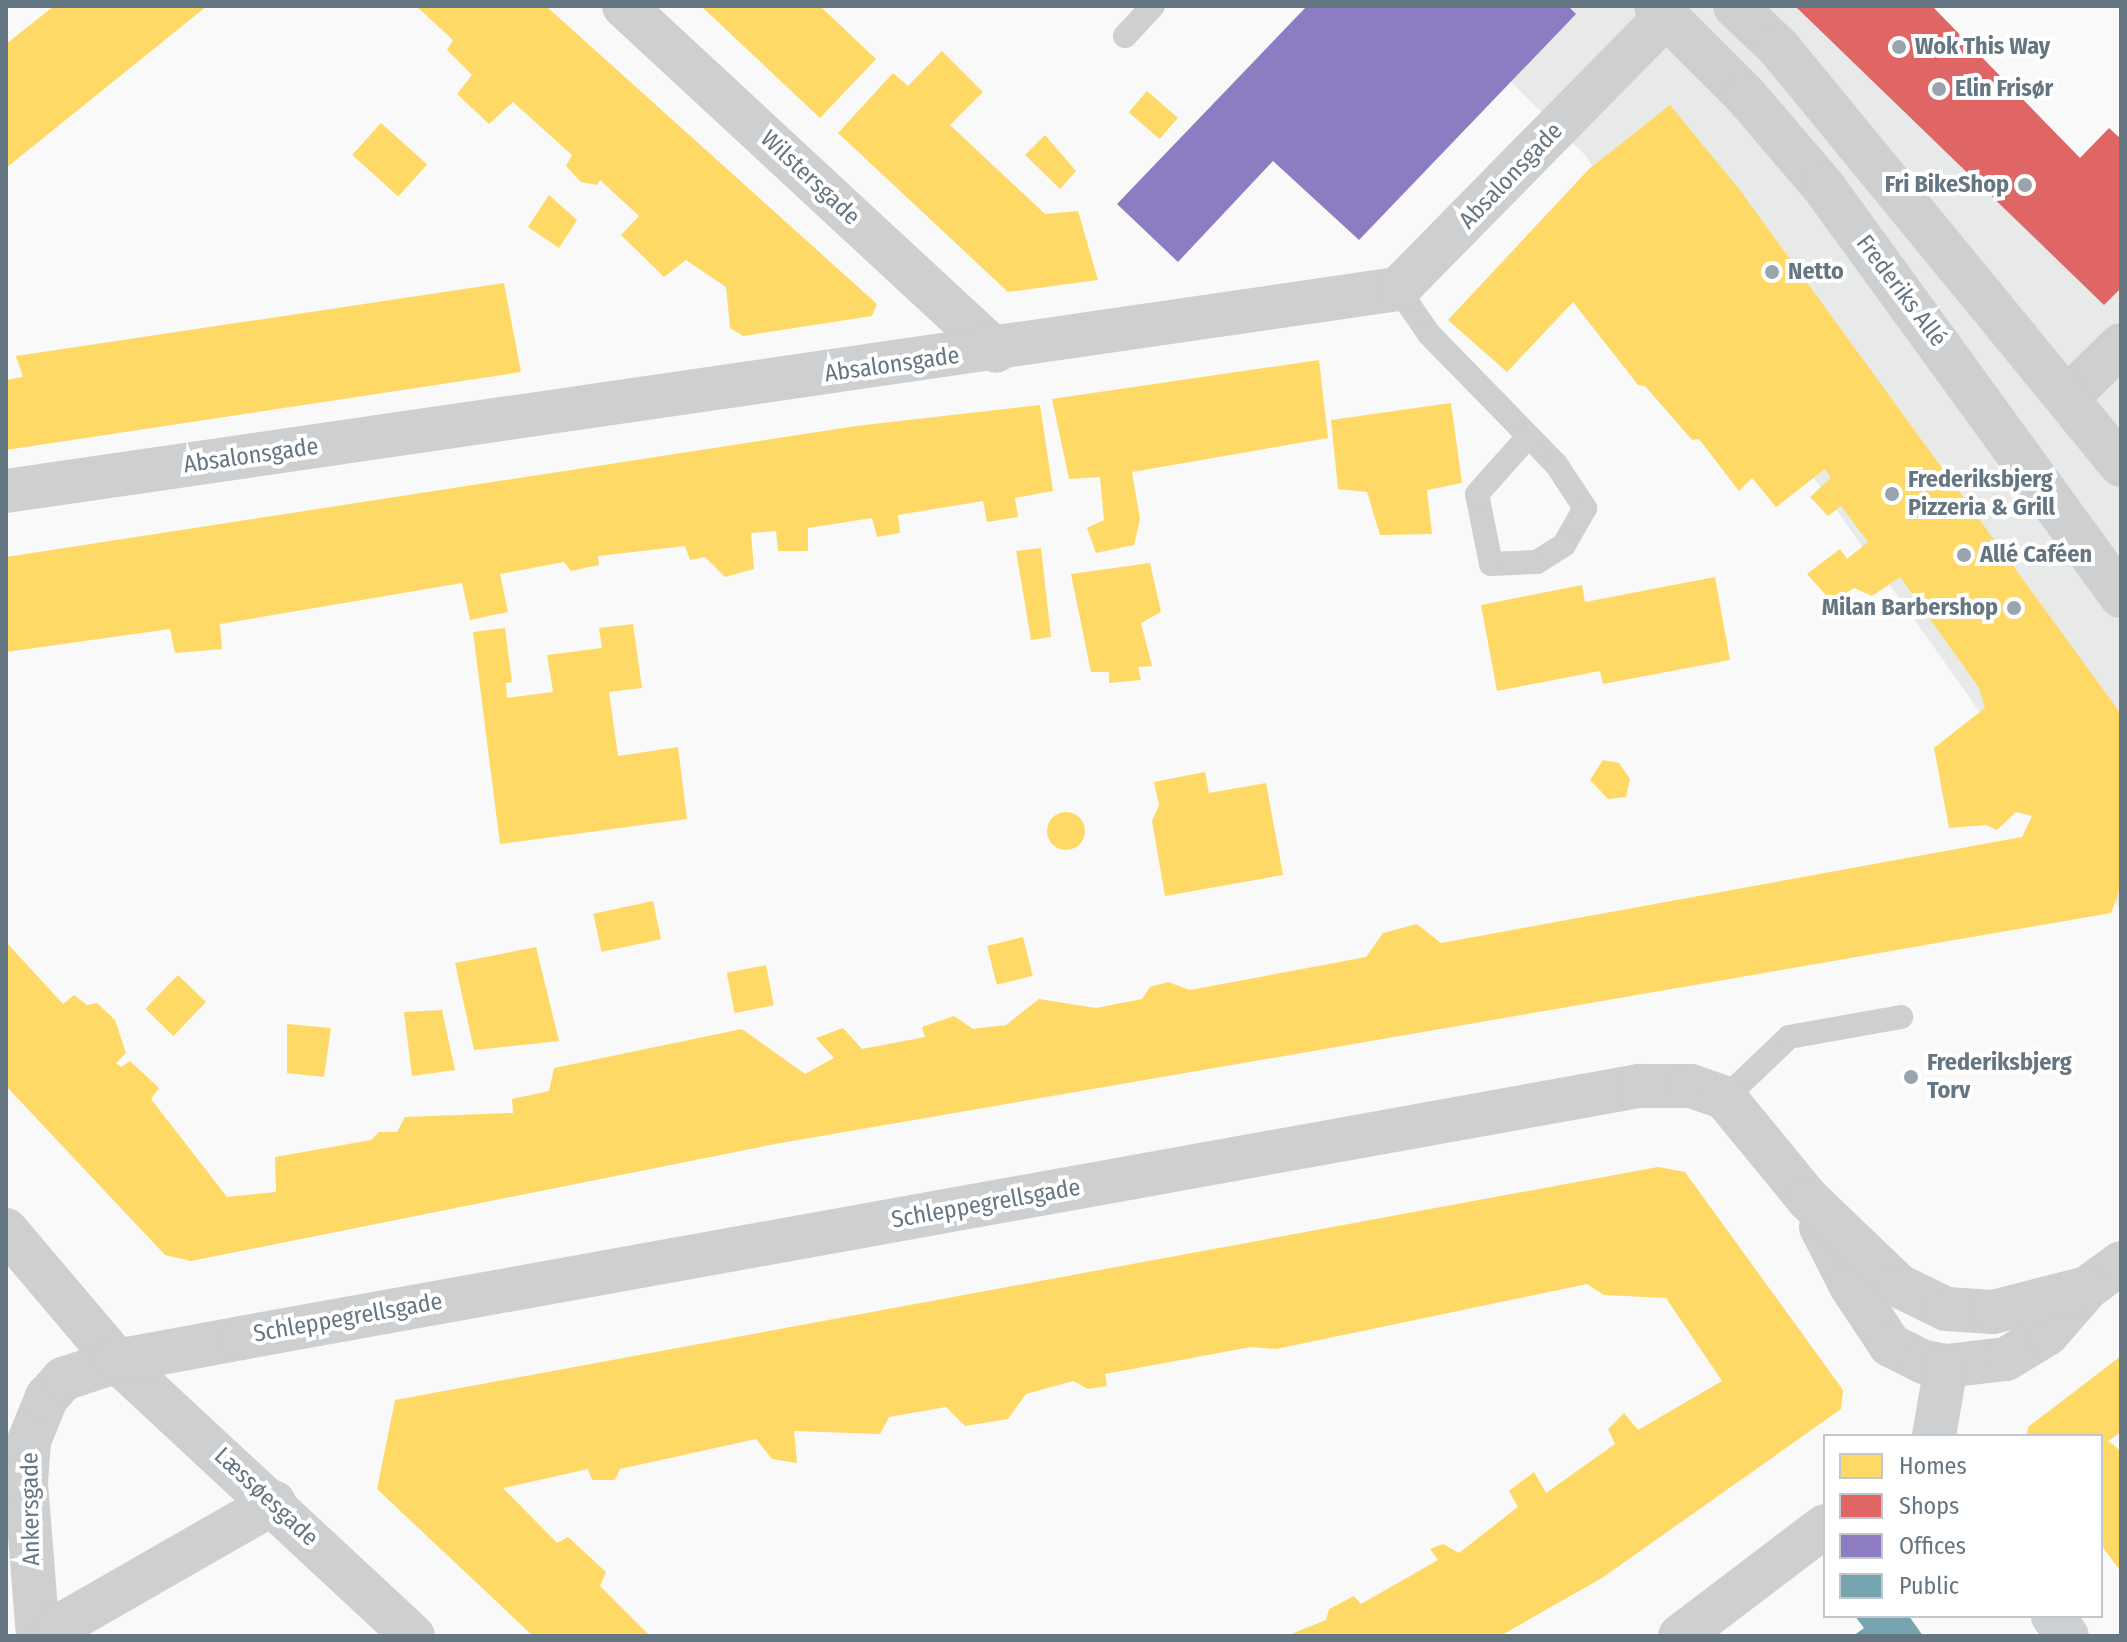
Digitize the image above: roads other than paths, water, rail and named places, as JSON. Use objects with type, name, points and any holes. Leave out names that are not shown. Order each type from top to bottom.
[{"type":"street","name":"Wilstersgade","points":[[624,6],[996,351]]},
{"type":"street","points":[[1735,6],[1779,48],[2069,396],[2121,465]]},
{"type":"street","name":"Absalonsgade","points":[[6,491],[996,351],[1398,289],[1662,11]]},
{"type":"street","name":"Frederiks Allé","points":[[1662,11],[1746,96],[1823,186],[2121,596]]},
{"type":"street","points":[[2069,396],[2121,345]]},
{"type":"street","name":"Schleppegrellsgade","points":[[117,1361],[1639,1086],[1691,1086],[1725,1098]]},
{"type":"street","points":[[1725,1098],[1808,1199],[1899,1286],[1946,1309],[1993,1312],[2104,1276]]},
{"type":"street","points":[[1808,1199],[1851,1286],[1890,1345],[1924,1362],[1946,1366],[2006,1359],[2047,1334],[2104,1276]]},
{"type":"street","points":[[6,1230],[117,1361]]},
{"type":"street","name":"Læssøesgade","points":[[117,1361],[274,1503],[413,1636]]},
{"type":"street","name":"Ankersgade","points":[[38,1636],[26,1482],[29,1441],[47,1397],[63,1379],[117,1361]]},
{"type":"street","points":[[1934,1434],[1946,1366]]},
{"type":"street","points":[[52,1636],[59,1626],[274,1503]]},
{"type":"street","points":[[1680,1636],[1823,1528]]},
{"type":"street","points":[[2054,1618],[2067,1636]]},
{"type":"lane","points":[[1125,36],[1153,6]]},
{"type":"lane","points":[[1398,289],[1429,334],[1526,439],[1556,464],[1585,508],[1564,545],[1537,562],[1491,564],[1477,494],[1526,439]]},
{"type":"lane","points":[[1725,1098],[1789,1037],[1901,1017]]},
{"type":"place","name":"Wok This Way","points":[[1899,47]]},
{"type":"place","name":"Elin Frisør","points":[[1939,89]]},
{"type":"place","name":"Fri BikeShop","points":[[2025,185]]},
{"type":"place","name":"Netto","points":[[1772,272]]},
{"type":"place","name":"Frederiksbjerg Pizzeria & Grill","points":[[1892,494]]},
{"type":"place","name":"Allé Caféen","points":[[1964,555]]},
{"type":"place","name":"Milan Barbershop","points":[[2014,608]]},
{"type":"place","name":"Frederiksbjerg Torv","points":[[1911,1077]]}]
